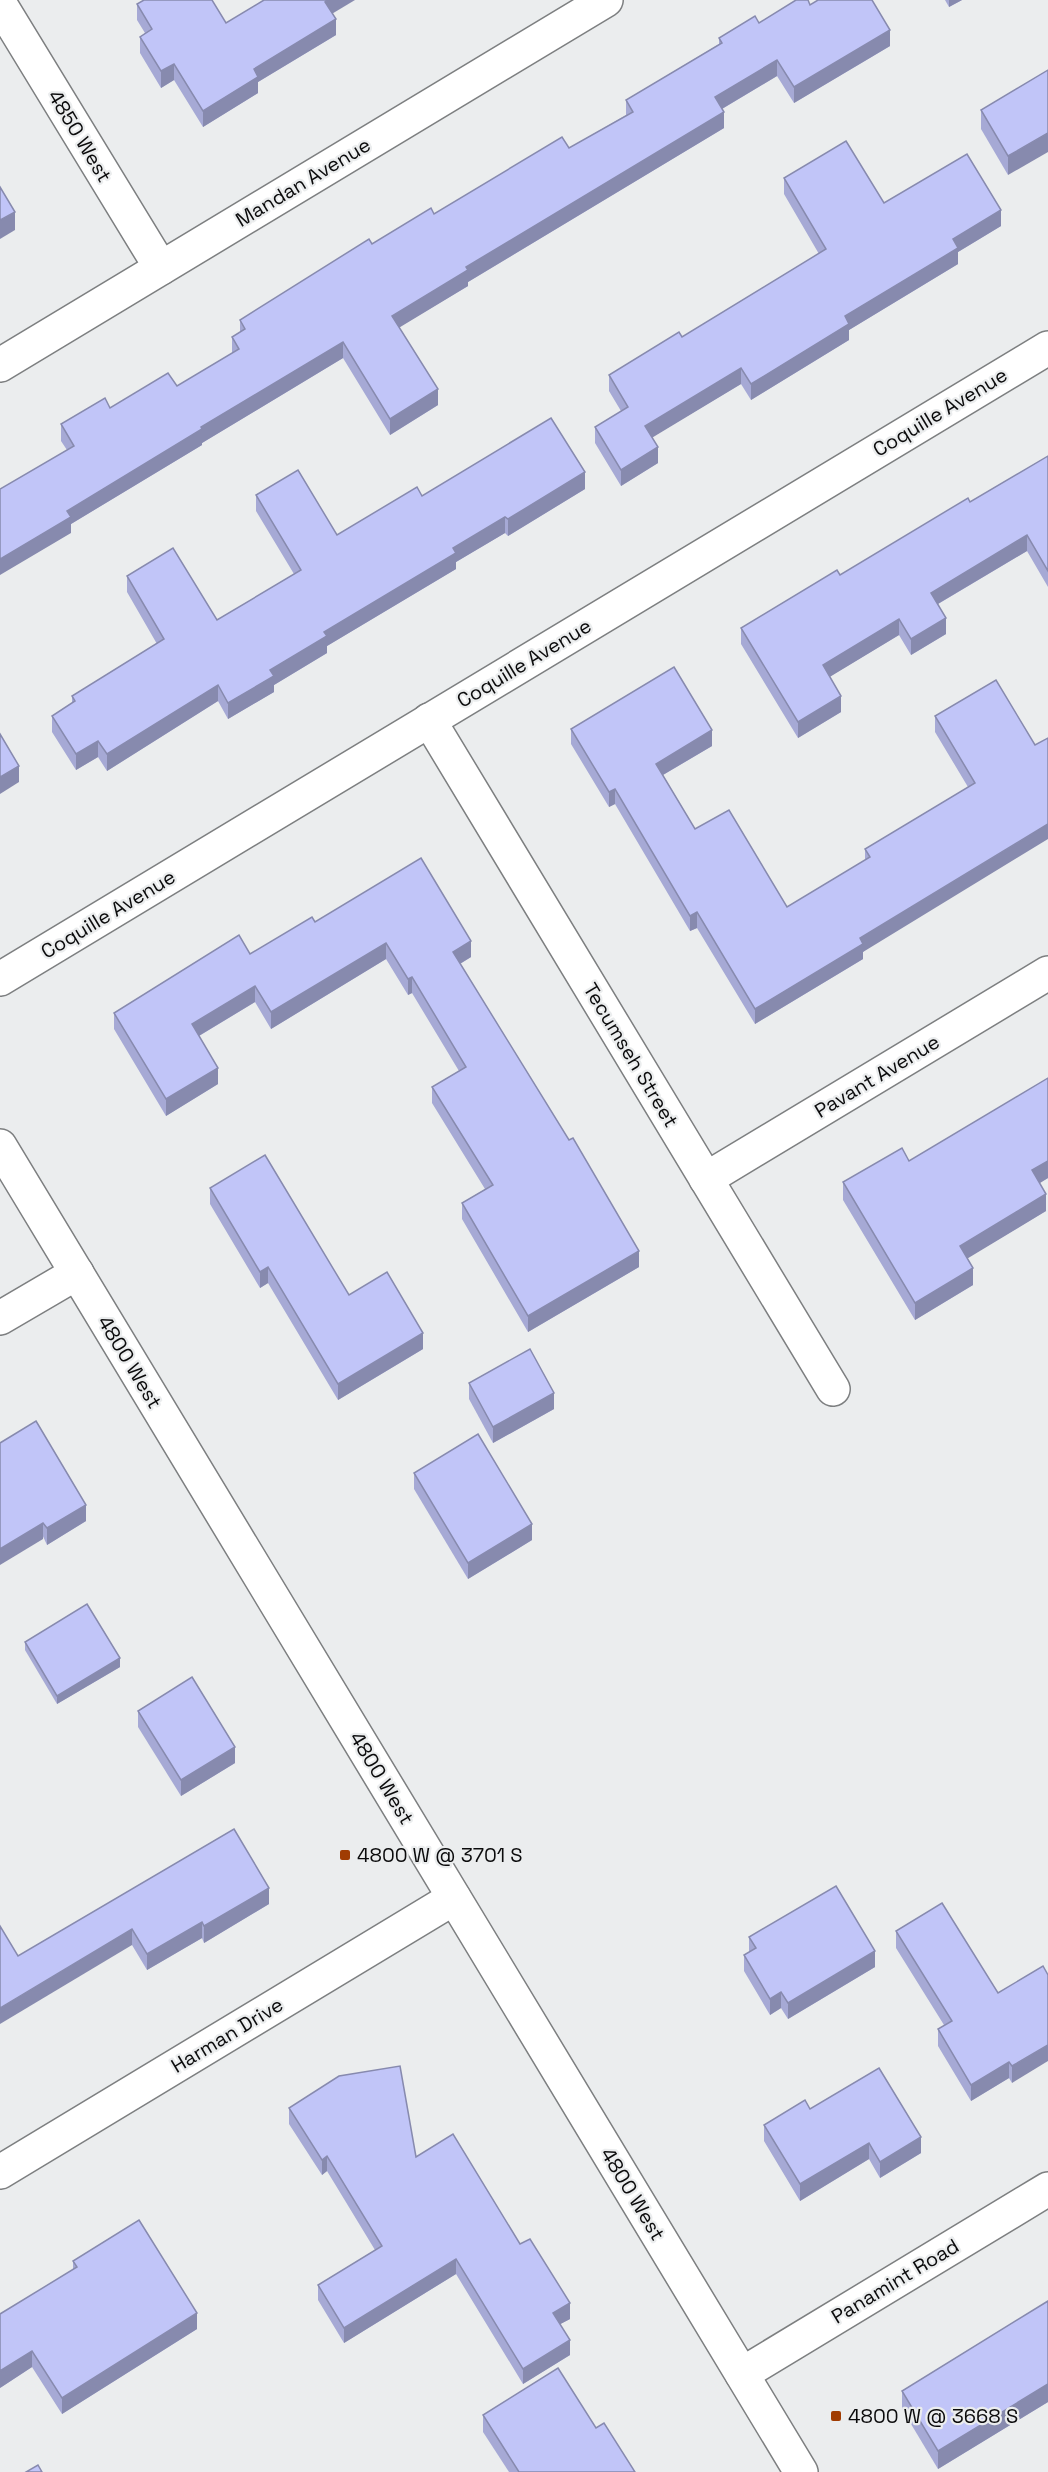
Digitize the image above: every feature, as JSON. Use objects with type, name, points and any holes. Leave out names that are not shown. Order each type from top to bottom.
[{"type":"street","name":"Mandan Avenue","points":[[0,364],[606,0]]},
{"type":"street","name":"4850 West","points":[[0,4],[161,268]]},
{"type":"street","name":"Coquille Avenue","points":[[0,979],[1048,348]]},
{"type":"street","name":"Tecumseh Street","points":[[429,720],[833,1389]]},
{"type":"street","name":"Pavant Avenue","points":[[706,1179],[1048,973]]},
{"type":"street","name":"4800 West","points":[[0,1146],[801,2472]]},
{"type":"street","points":[[0,1318],[77,1273]]},
{"type":"street","name":"Harman Drive","points":[[0,2172],[454,1898]]},
{"type":"street","name":"Panamint Road","points":[[742,2374],[1048,2190]]},
{"type":"building","points":[[144,0],[212,0],[226,23],[264,0],[328,0],[325,2],[336,19],[254,69],[258,77],[203,111],[174,64],[161,71],[140,37],[152,29],[137,4]]},
{"type":"building","points":[[796,0],[808,0],[810,5],[818,0],[872,0],[890,30],[794,87],[777,60],[715,97],[724,112],[466,267],[468,270],[392,316],[438,389],[390,419],[343,342],[67,511],[71,517],[0,559],[0,489],[74,446],[61,424],[105,398],[110,408],[168,373],[177,386],[239,349],[232,337],[245,329],[240,320],[369,239],[372,244],[431,208],[434,214],[562,137],[569,148],[633,112],[626,100],[722,43],[719,38],[755,16],[759,23]]},
{"type":"building","points":[[1048,70],[1048,133],[1008,156],[981,110]]},
{"type":"building","points":[[846,141],[884,203],[967,154],[1001,210],[953,239],[958,248],[845,316],[849,324],[751,384],[741,368],[645,426],[658,447],[621,470],[595,427],[628,407],[609,375],[679,332],[682,337],[826,249],[784,178]]},
{"type":"building","points":[[0,187],[15,212],[0,220]]},
{"type":"building","points":[[551,418],[585,472],[508,519],[505,517],[453,548],[456,553],[324,632],[327,636],[270,670],[274,676],[228,703],[218,685],[107,754],[98,741],[76,754],[52,716],[75,701],[72,696],[164,639],[127,576],[173,548],[217,620],[301,570],[256,495],[298,470],[337,535],[417,487],[422,496]]},
{"type":"building","points":[[1048,456],[1048,571],[1027,535],[931,593],[946,618],[911,639],[899,619],[823,665],[841,696],[798,722],[741,628],[837,570],[840,575],[968,498],[970,502]]},
{"type":"building","points":[[674,667],[712,730],[656,764],[695,829],[729,810],[787,907],[870,857],[865,849],[975,783],[935,716],[996,680],[1035,745],[1048,738],[1048,824],[860,938],[863,944],[755,1009],[697,912],[690,916],[615,789],[609,792],[571,729]]},
{"type":"building","points":[[0,734],[19,766],[0,777]]},
{"type":"building","points":[[421,858],[471,941],[453,952],[569,1140],[573,1138],[639,1251],[528,1316],[462,1203],[493,1185],[432,1087],[466,1067],[412,977],[408,979],[386,943],[271,1012],[255,986],[192,1024],[218,1068],[166,1099],[114,1013],[239,935],[250,954],[312,917],[315,922]]},
{"type":"building","points":[[1048,1078],[1048,1161],[1032,1170],[1046,1194],[960,1246],[973,1268],[915,1303],[843,1182],[902,1148],[909,1161]]},
{"type":"building","points":[[265,1155],[349,1295],[387,1272],[423,1333],[338,1384],[268,1267],[260,1272],[210,1188]]},
{"type":"building","points":[[530,1349],[554,1393],[493,1427],[469,1383]]},
{"type":"building","points":[[36,1421],[86,1505],[47,1528],[43,1523],[0,1549],[0,1443]]},
{"type":"building","points":[[478,1434],[532,1524],[468,1563],[414,1473]]},
{"type":"building","points":[[87,1604],[120,1658],[57,1696],[25,1642]]},
{"type":"building","points":[[192,1677],[235,1747],[181,1780],[138,1711]]},
{"type":"building","points":[[234,1829],[269,1888],[204,1926],[202,1922],[147,1954],[132,1929],[0,2008],[0,1926],[18,1956]]},
{"type":"building","points":[[836,1886],[875,1951],[788,2003],[781,1992],[770,1999],[744,1955],[756,1948],[749,1937]]},
{"type":"building","points":[[942,1903],[998,1993],[1043,1966],[1048,1975],[1048,2045],[1012,2066],[1009,2062],[971,2085],[938,2029],[952,2021],[896,1931]]},
{"type":"building","points":[[400,2066],[416,2157],[453,2134],[520,2244],[530,2239],[570,2303],[553,2313],[570,2340],[523,2369],[456,2259],[344,2328],[318,2285],[382,2246],[327,2156],[322,2160],[289,2108],[339,2076]]},
{"type":"building","points":[[879,2068],[921,2137],[880,2162],[869,2143],[800,2184],[764,2125],[805,2100],[810,2109]]},
{"type":"building","points":[[139,2220],[197,2313],[62,2398],[32,2351],[0,2371],[0,2314],[77,2267],[73,2261]]},
{"type":"building","points":[[1048,2301],[1048,2384],[938,2451],[902,2391]]},
{"type":"building","points":[[558,2368],[596,2428],[604,2423],[635,2472],[519,2472],[483,2415]]},
{"type":"building","points":[[38,2465],[42,2472],[26,2472]]},
{"type":"place","name":"4800 W @ 3701 S","points":[[345,1855]]},
{"type":"place","name":"4800 W @ 3668 S","points":[[836,2416]]}]
